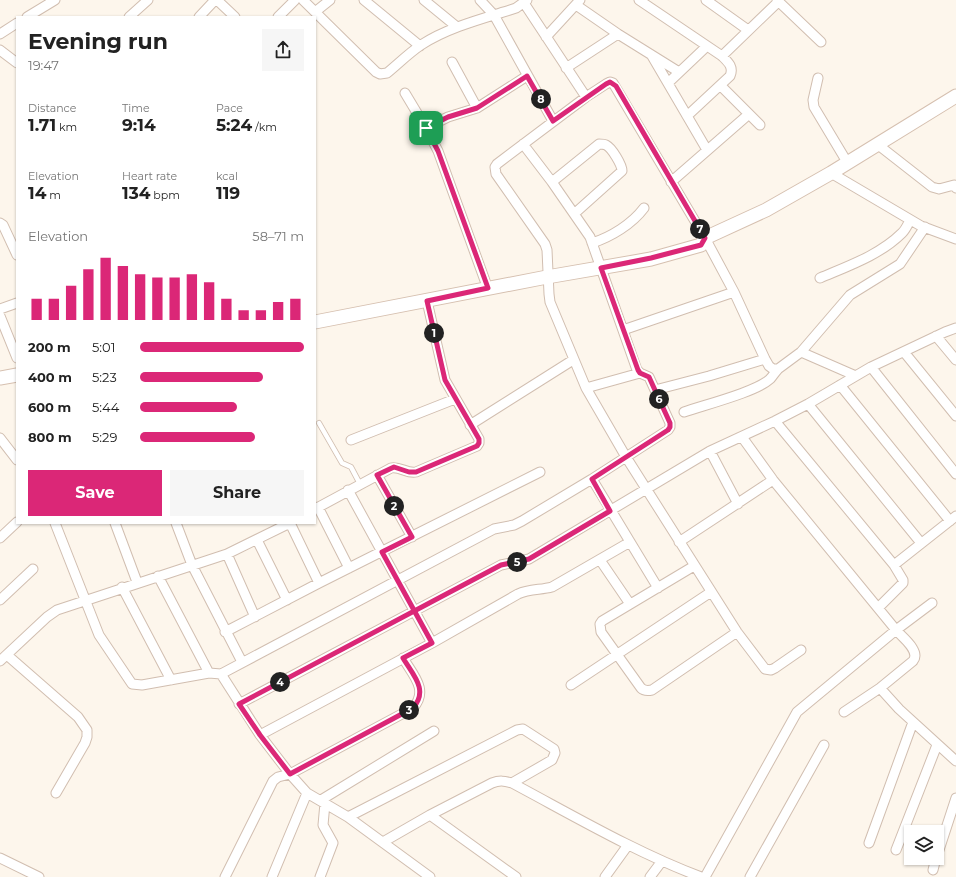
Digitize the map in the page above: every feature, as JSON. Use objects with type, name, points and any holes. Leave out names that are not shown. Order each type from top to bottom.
[{"type":"street","points":[[29,16],[55,0]]},
{"type":"street","points":[[130,16],[148,0]]},
{"type":"street","points":[[200,16],[216,0],[234,16]]},
{"type":"street","points":[[279,16],[295,0]]},
{"type":"street","points":[[303,0],[376,72],[380,74],[387,73],[420,46],[457,28],[510,10],[525,1],[546,37],[586,97]]},
{"type":"street","points":[[315,12],[330,0]]},
{"type":"street","points":[[364,0],[420,46]]},
{"type":"street","points":[[424,0],[457,28]]},
{"type":"street","points":[[480,0],[494,15],[553,121]]},
{"type":"street","points":[[639,0],[722,56],[732,68],[730,76],[721,86],[687,116]]},
{"type":"street","points":[[706,0],[748,30]]},
{"type":"street","points":[[722,56],[778,1],[821,42]]},
{"type":"street","points":[[546,37],[578,2],[618,34],[679,72]]},
{"type":"street","points":[[0,34],[16,24]]},
{"type":"street","points":[[566,68],[618,34]]},
{"type":"street","points":[[668,83],[708,46]]},
{"type":"street","points":[[0,50],[16,62]]},
{"type":"street","points":[[651,55],[707,150]]},
{"type":"street","points":[[452,62],[477,108]]},
{"type":"street","points":[[426,128],[448,117],[477,108],[527,76]]},
{"type":"street","points":[[818,78],[813,100],[814,107],[847,162]]},
{"type":"street","points":[[778,369],[773,369],[769,366],[734,292],[703,242],[671,182],[613,83],[610,82],[606,84],[586,97],[497,164],[495,171],[545,244],[547,250],[550,302],[573,360],[586,388],[645,489],[737,632],[766,670],[775,668],[801,650]]},
{"type":"street","points":[[721,86],[760,125]]},
{"type":"street","points":[[405,93],[438,151],[488,288]]},
{"type":"street","points":[[316,322],[651,258],[703,242],[766,210],[831,173],[956,96]]},
{"type":"street","points":[[671,182],[749,114]]},
{"type":"street","points":[[55,524],[99,635],[132,684],[142,685],[209,674],[220,674],[494,529],[522,521],[592,479],[668,430],[670,423],[649,377],[640,373],[638,370],[590,237],[552,182],[523,144]]},
{"type":"street","points":[[552,182],[600,144],[606,145],[611,150],[621,166],[622,171],[574,214]]},
{"type":"street","points":[[877,144],[932,187],[939,189],[954,185],[956,188]]},
{"type":"street","points":[[831,173],[910,220],[956,240]]},
{"type":"street","points":[[592,243],[610,236],[620,230],[644,208]]},
{"type":"street","points":[[820,278],[874,254],[890,244],[904,232],[910,220]]},
{"type":"street","points":[[0,223],[3,225],[16,253]]},
{"type":"street","points":[[684,412],[743,392],[770,379],[778,369],[801,352],[850,296],[900,264],[925,227]]},
{"type":"street","points":[[623,330],[734,292]]},
{"type":"street","points":[[349,568],[317,508],[348,490],[394,467],[409,472],[416,472],[477,446],[479,443],[479,439],[448,386],[443,372],[427,301]]},
{"type":"street","points":[[0,309],[16,303]]},
{"type":"street","points":[[0,316],[16,356]]},
{"type":"street","points":[[239,704],[501,565],[529,559],[710,451],[776,421],[871,368],[936,336],[956,328]]},
{"type":"street","points":[[936,336],[956,360]]},
{"type":"street","points":[[801,352],[856,376]]},
{"type":"street","points":[[904,352],[956,416]]},
{"type":"street","points":[[655,390],[765,359]]},
{"type":"street","points":[[470,425],[573,360]]},
{"type":"street","points":[[871,368],[956,474]]},
{"type":"street","points":[[586,388],[640,373]]},
{"type":"street","points":[[0,378],[16,375]]},
{"type":"street","points":[[840,385],[953,518],[894,565]]},
{"type":"street","points":[[351,440],[455,399]]},
{"type":"street","points":[[808,404],[921,543]]},
{"type":"street","points":[[776,421],[894,565],[903,580],[903,583],[878,608]]},
{"type":"street","points":[[742,436],[773,480],[913,649],[915,654],[915,658],[880,688],[844,712]]},
{"type":"street","points":[[0,438],[16,456]]},
{"type":"street","points":[[710,451],[738,504]]},
{"type":"street","points":[[225,632],[540,472]]},
{"type":"street","points":[[377,475],[412,537]]},
{"type":"street","points":[[592,479],[658,588]]},
{"type":"street","points":[[679,542],[773,480]]},
{"type":"street","points":[[348,490],[432,643]]},
{"type":"street","points":[[0,538],[16,523]]},
{"type":"street","points":[[115,524],[137,582]]},
{"type":"street","points":[[176,524],[192,565],[225,632],[242,662]]},
{"type":"street","points":[[56,793],[85,743],[87,730],[78,717],[64,704],[4,658],[51,613],[63,607],[122,587],[227,554],[257,540],[285,524],[319,583]]},
{"type":"street","points":[[257,540],[287,600]]},
{"type":"street","points":[[260,735],[432,643],[518,594],[530,590],[552,587],[630,542]]},
{"type":"street","points":[[227,554],[255,617]]},
{"type":"street","points":[[600,560],[630,604]]},
{"type":"street","points":[[694,566],[602,621],[600,624],[601,632],[641,688],[648,691],[652,690],[737,632]]},
{"type":"street","points":[[0,600],[33,569]]},
{"type":"street","points":[[158,576],[209,674]]},
{"type":"street","points":[[122,587],[172,680]]},
{"type":"street","points":[[571,685],[711,592]]},
{"type":"street","points":[[383,842],[430,815],[499,780],[512,783],[628,845],[699,876],[797,712],[896,630],[932,603]]},
{"type":"street","points":[[225,877],[273,781],[278,777],[290,774],[413,708],[418,703],[421,695],[420,688],[403,658]]},
{"type":"street","points":[[220,674],[260,735],[290,774],[307,793],[348,817],[430,877]]},
{"type":"street","points":[[880,688],[936,745],[956,761]]},
{"type":"street","points":[[869,844],[913,722]]},
{"type":"street","points":[[348,817],[517,730],[523,730],[554,749],[555,753],[552,760],[512,783]]},
{"type":"street","points":[[323,802],[434,731]]},
{"type":"street","points":[[750,877],[824,745]]},
{"type":"street","points":[[896,850],[936,745]]},
{"type":"street","points":[[272,877],[307,793]]},
{"type":"street","points":[[944,835],[956,798]]},
{"type":"street","points":[[320,877],[333,843],[323,825],[323,802]]},
{"type":"street","points":[[430,815],[516,877]]},
{"type":"street","points":[[605,877],[628,845]]},
{"type":"street","points":[[0,858],[39,877]]},
{"type":"street","points":[[650,877],[662,861]]},
{"type":"street","points":[[932,870],[934,865]]},
{"type":"lane","points":[[320,423],[342,462],[351,467],[360,484]]},
{"type":"route","points":[[426,128],[438,151],[488,288],[427,301],[445,380],[479,439],[479,443],[477,446],[413,473],[394,467],[377,475],[412,537],[382,552],[415,611],[432,643],[403,658],[420,688],[421,695],[418,703],[413,708],[290,774],[260,735],[239,704],[415,611],[501,565],[529,559],[610,511],[592,479],[668,430],[670,427],[670,423],[649,377],[640,373],[638,370],[601,268],[651,258],[701,245],[705,238],[616,86],[610,82],[606,84],[553,121],[527,76],[477,108],[448,117],[426,128]]}]
